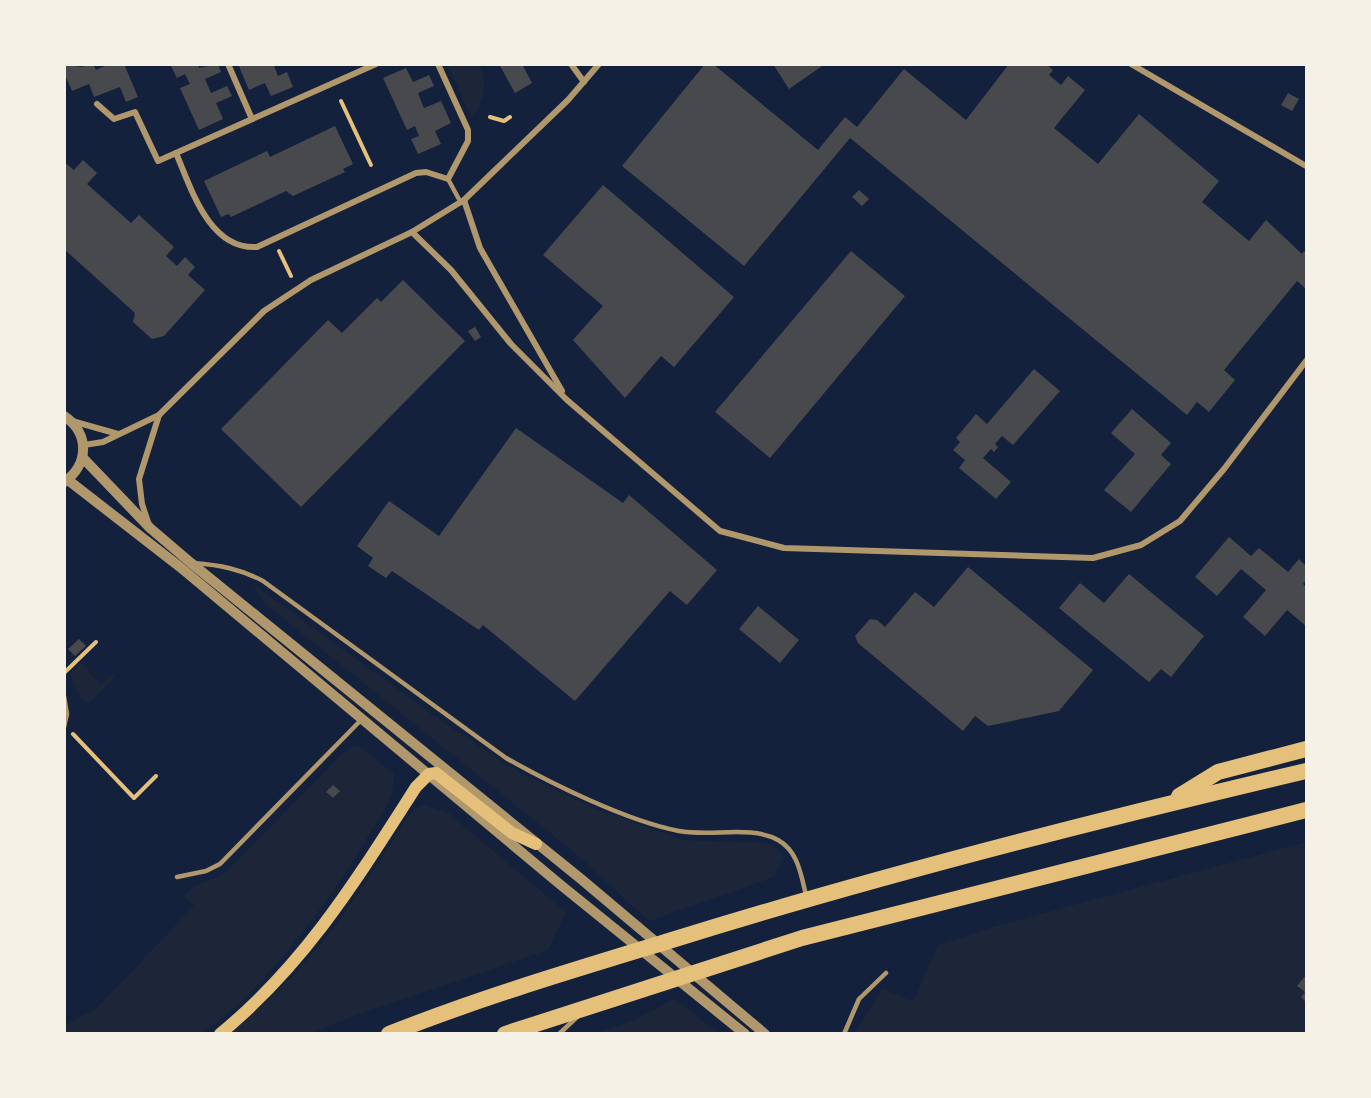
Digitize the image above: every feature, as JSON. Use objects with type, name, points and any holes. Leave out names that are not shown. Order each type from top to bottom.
[{"type":"highway","points":[[1166,804],[1218,772],[1306,749]]},
{"type":"highway","points":[[389,1034],[516,987],[807,898],[1166,804],[1306,771]]},
{"type":"highway","points":[[505,1034],[802,938],[1306,810]]},
{"type":"main road","points":[[220,1034],[276,982],[311,943],[335,912],[416,787],[429,774],[436,773],[512,833],[536,844]]},
{"type":"street","points":[[228,64],[252,119]]},
{"type":"street","points":[[97,105],[114,119],[135,112],[158,161],[376,64]]},
{"type":"street","points":[[176,153],[200,208],[209,222],[225,236],[248,248],[257,247],[416,173],[426,172],[448,179],[468,141],[468,130],[438,64]]},
{"type":"street","points":[[571,64],[584,82]]},
{"type":"street","points":[[84,445],[104,442],[159,415],[264,311],[311,280],[412,232],[463,201],[584,82],[599,64]]},
{"type":"street","points":[[1131,64],[1306,166]]},
{"type":"street","points":[[463,201],[480,248],[567,400]]},
{"type":"street","points":[[412,232],[451,270],[511,344],[567,400],[720,531],[784,548],[1093,558],[1141,545],[1180,521],[1224,469],[1306,361]]},
{"type":"street","points":[[150,528],[142,504],[139,479],[159,415]]},
{"type":"street","points":[[68,418],[118,434]]},
{"type":"street","points":[[68,418],[81,432],[84,445],[83,458],[75,474],[66,481],[186,565],[306,655],[581,879],[763,1032]]},
{"type":"street","points":[[83,458],[186,565],[297,666],[562,886],[746,1034]]},
{"type":"street","points":[[297,666],[306,655]]},
{"type":"street","points":[[328,692],[337,680]]},
{"type":"lane","points":[[448,179],[463,201]]},
{"type":"lane","points":[[186,565],[226,565],[243,570],[263,581],[506,758],[526,770],[604,805],[675,831],[698,834],[756,832],[781,841],[798,861],[807,898]]},
{"type":"lane","points":[[64,696],[65,726]]},
{"type":"lane","points":[[177,877],[206,871],[220,864],[362,720]]},
{"type":"lane","points":[[844,1034],[859,999],[886,973]]},
{"type":"lane","points":[[559,1034],[585,1010]]},
{"type":"path","points":[[341,100],[371,165]]},
{"type":"path","points":[[489,117],[504,121],[510,117]]},
{"type":"path","points":[[277,248],[291,276]]},
{"type":"path","points":[[64,673],[96,642]]},
{"type":"path","points":[[65,726],[134,798],[156,776]]},
{"type":"shaded area","points":[[448,65],[479,65],[484,78],[484,92],[471,117]]},
{"type":"shaded area","points":[[252,583],[440,720],[522,774],[596,809],[683,840],[767,843],[778,849],[783,858],[774,877],[649,921],[575,853],[264,603]]},
{"type":"shaded area","points":[[81,663],[101,685],[113,674],[115,677],[89,703],[81,699],[70,674]]},
{"type":"shaded area","points":[[359,746],[394,774],[390,798],[352,862],[315,916],[273,968],[250,992],[202,1034],[65,1034],[65,1025],[96,1009],[194,906],[184,896],[188,891],[227,871],[348,748]]},
{"type":"shaded area","points":[[424,805],[448,813],[566,912],[548,950],[361,1013],[310,1033],[231,1033],[312,955],[356,897],[408,817],[414,809]]},
{"type":"shaded area","points":[[1306,842],[1306,1033],[855,1034],[882,988],[913,1002],[938,945],[993,927]]},
{"type":"shaded area","points":[[675,999],[718,1033],[596,1033],[632,1021]]},
{"type":"building","points":[[64,64],[81,67],[93,64],[96,70],[109,64],[124,64],[138,97],[126,102],[120,87],[94,97],[89,84],[72,91],[64,73]]},
{"type":"building","points":[[170,64],[198,64],[199,68],[218,64],[221,72],[205,79],[211,93],[227,86],[232,96],[216,103],[223,119],[199,130],[180,88],[190,84],[185,74],[177,78]]},
{"type":"building","points":[[238,64],[278,64],[274,66],[278,76],[287,72],[293,87],[271,96],[265,83],[249,90]]},
{"type":"building","points":[[499,64],[522,64],[532,83],[515,93]]},
{"type":"building","points":[[705,64],[713,64],[818,150],[845,117],[857,127],[904,69],[966,120],[1009,64],[1046,64],[1053,70],[1049,75],[1061,85],[1068,76],[1085,90],[1054,128],[1098,164],[1139,114],[1219,181],[1202,202],[1249,241],[1266,220],[1302,254],[1304,251],[1306,253],[1306,289],[1297,281],[1224,370],[1235,380],[1209,412],[1197,402],[1187,415],[850,138],[744,266],[622,166]]},
{"type":"building","points":[[773,64],[825,64],[789,89]]},
{"type":"building","points":[[406,68],[413,82],[429,75],[434,86],[418,93],[424,108],[441,101],[451,123],[435,131],[441,144],[418,154],[411,139],[419,136],[415,126],[407,130],[383,78]]},
{"type":"building","points":[[1288,93],[1299,99],[1292,111],[1281,105]]},
{"type":"building","points":[[335,126],[353,164],[343,169],[345,172],[293,196],[286,191],[231,217],[229,214],[221,217],[204,181],[267,151],[270,157]]},
{"type":"building","points":[[83,160],[97,173],[87,184],[131,223],[139,215],[174,247],[166,256],[177,266],[185,257],[195,267],[188,275],[205,290],[164,336],[152,339],[133,322],[135,313],[64,249],[64,162],[74,170]]},
{"type":"building","points":[[603,185],[734,297],[674,367],[661,356],[625,398],[573,340],[603,306],[543,255]]},
{"type":"building","points":[[859,190],[869,199],[862,206],[852,197]]},
{"type":"building","points":[[851,251],[905,296],[770,458],[715,412]]},
{"type":"building","points":[[403,280],[465,341],[301,507],[221,429],[328,320],[342,333],[377,298],[381,302]]},
{"type":"building","points":[[475,327],[481,337],[475,341],[468,331]]},
{"type":"building","points":[[1034,369],[1060,391],[1013,445],[1002,436],[995,444],[998,447],[994,452],[991,449],[983,458],[1011,482],[996,499],[959,468],[965,460],[953,450],[960,442],[956,438],[976,414],[987,424]]},
{"type":"building","points":[[1132,409],[1171,443],[1161,455],[1171,464],[1131,512],[1104,490],[1135,454],[1111,433]]},
{"type":"building","points":[[516,428],[623,503],[629,495],[717,570],[687,605],[670,591],[575,701],[483,625],[479,630],[392,571],[386,578],[368,566],[373,558],[357,546],[389,501],[439,536]]},
{"type":"building","points":[[1229,537],[1251,556],[1259,548],[1288,572],[1299,559],[1306,566],[1306,580],[1303,584],[1306,587],[1306,626],[1287,610],[1265,636],[1243,617],[1266,590],[1241,569],[1217,596],[1195,577]]},
{"type":"building","points":[[968,567],[1093,670],[1059,711],[988,726],[975,716],[963,731],[858,643],[855,636],[870,619],[877,620],[885,627],[915,592],[934,607]]},
{"type":"building","points":[[1129,574],[1204,636],[1171,677],[1161,669],[1149,682],[1059,608],[1080,583],[1104,603]]},
{"type":"building","points":[[758,606],[799,640],[780,663],[739,629]]},
{"type":"building","points":[[79,639],[86,646],[75,656],[68,649]]},
{"type":"building","points":[[333,785],[340,791],[333,798],[326,792]]},
{"type":"building","points":[[1306,975],[1306,1002],[1301,997],[1305,992],[1297,986]]}]
